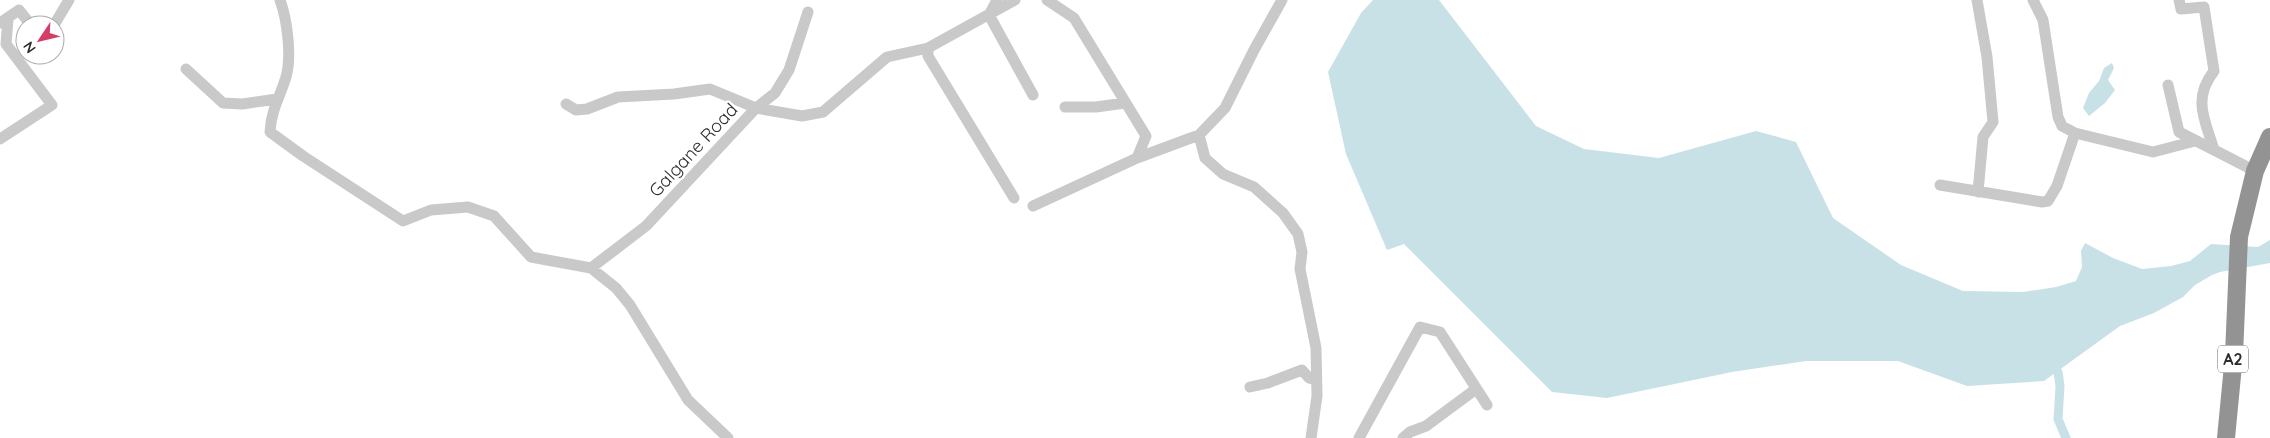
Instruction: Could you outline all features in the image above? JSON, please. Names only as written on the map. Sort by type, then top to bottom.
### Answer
[{"type":"highway","name":"A2","points":[[2226,438],[2234,355],[2238,237],[2255,171],[2270,137]]},
{"type":"street","points":[[60,15],[69,0]]},
{"type":"street","points":[[280,0],[286,15],[287,76],[271,117],[270,132],[303,156],[404,222],[431,210],[468,207],[494,216],[531,256],[591,268],[616,288],[630,305],[688,400],[728,438]]},
{"type":"street","points":[[997,0],[989,15],[1034,94]]},
{"type":"street","name":"Galgane Road","points":[[591,268],[646,226],[756,108],[802,116],[823,112],[888,57],[928,48],[1015,0]]},
{"type":"street","points":[[1047,0],[1074,18],[1146,136],[1137,158]]},
{"type":"street","points":[[1033,206],[1137,158],[1199,135],[1225,108],[1282,0]]},
{"type":"street","points":[[1977,0],[1987,57],[1992,122],[1983,137],[1978,192]]},
{"type":"street","points":[[2033,0],[2043,20],[2058,117],[2062,126],[2075,133],[2153,152],[2195,141]]},
{"type":"street","points":[[2179,0],[2181,9],[2204,7],[2214,71],[2207,80],[2200,105],[2214,150]]},
{"type":"street","points":[[0,139],[52,105],[6,44],[4,21],[20,10],[24,15]]},
{"type":"street","points":[[566,104],[576,110],[587,109],[618,97],[674,94],[710,89],[756,108],[775,92],[788,70],[808,12]]},
{"type":"street","points":[[928,48],[928,56],[1014,198]]},
{"type":"street","points":[[186,69],[223,103],[242,104],[277,99]]},
{"type":"street","points":[[2168,86],[2179,132],[2255,171]]},
{"type":"street","points":[[1065,107],[1096,107],[1125,103]]},
{"type":"street","points":[[1940,185],[2042,202],[2048,201],[2058,186],[2075,133]]},
{"type":"street","points":[[1199,135],[1205,158],[1223,174],[1254,187],[1283,213],[1298,234],[1302,252],[1300,269],[1316,348],[1316,396],[1311,438]]},
{"type":"street","points":[[1359,438],[1420,327],[1440,332],[1487,405]]},
{"type":"street","points":[[1250,387],[1268,383],[1302,370],[1309,378],[1316,380]]},
{"type":"street","points":[[1403,438],[1410,432],[1426,426],[1476,389]]},
{"type":"water","points":[[1373,0],[1439,0],[1536,126],[1584,149],[1659,158],[1756,131],[1796,142],[1833,218],[1901,265],[1963,291],[2023,292],[2056,287],[2076,281],[2082,267],[2081,251],[2085,243],[2113,258],[2142,269],[2171,266],[2190,261],[2211,244],[2258,247],[2270,240],[2270,263],[2212,275],[2195,285],[2183,297],[2154,313],[2120,326],[2044,381],[1967,386],[1898,361],[1806,361],[1732,372],[1607,398],[1552,392],[1404,244],[1387,250],[1346,154],[1328,72],[1361,13]]},
{"type":"water","points":[[2112,63],[2114,68],[2108,80],[2115,90],[2105,103],[2089,116],[2083,108],[2089,93],[2099,81],[2104,68]]},
{"type":"waterway","points":[[2058,372],[2060,386],[2058,419],[2066,438]]}]
